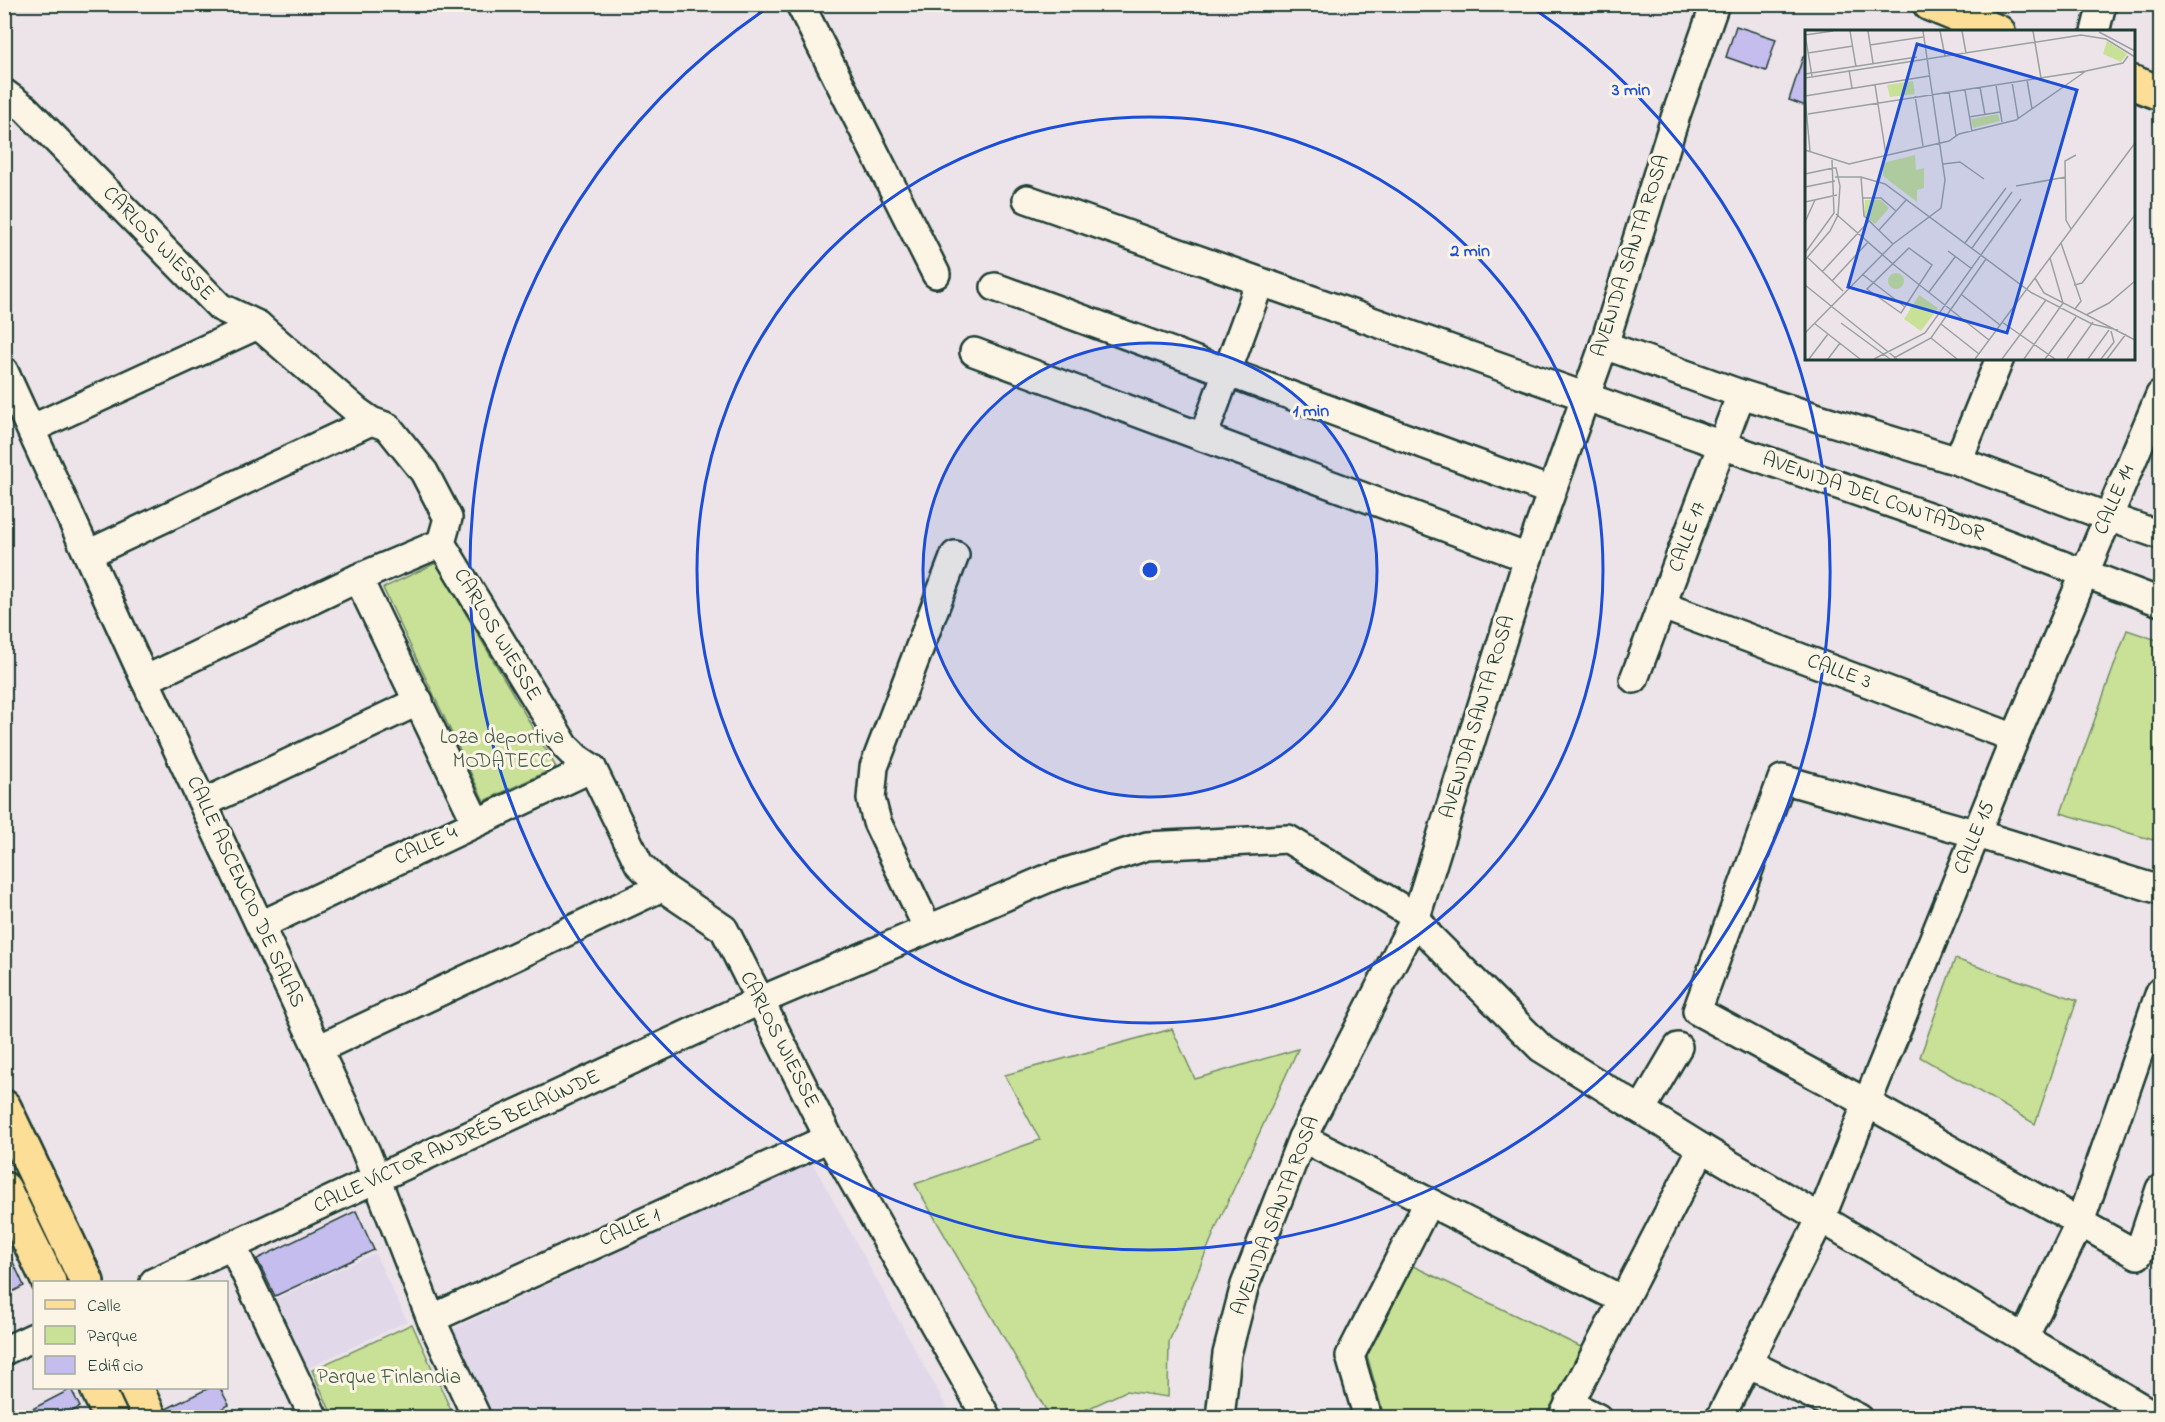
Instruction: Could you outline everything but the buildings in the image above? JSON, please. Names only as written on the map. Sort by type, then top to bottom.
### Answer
[{"type":"main road","points":[[1930,4],[1993,30]]},
{"type":"main road","points":[[2135,84],[2160,93]]},
{"type":"main road","points":[[4,1107],[87,1281]]},
{"type":"main road","points":[[4,1189],[49,1281]]},
{"type":"main road","points":[[97,1389],[111,1418]]},
{"type":"main road","points":[[136,1389],[150,1418]]},
{"type":"street","points":[[800,4],[936,274]]},
{"type":"street","name":"AVENIDA SANTA ROSA","points":[[1220,1418],[1227,1354],[1245,1285],[1302,1138],[1416,916],[1528,558],[1604,345],[1676,116],[1715,4]]},
{"type":"street","points":[[2096,30],[2102,4]]},
{"type":"street","name":"CARLOS WIESSE","points":[[4,93],[26,109],[220,307],[258,325],[371,421],[388,427],[424,472],[448,518],[441,543],[565,746],[592,768],[639,864],[662,887],[724,929],[829,1138],[987,1418]]},
{"type":"street","name":"AVENIDA DEL CONTADOR","points":[[1027,199],[1584,397],[1986,536],[2160,602]]},
{"type":"street","points":[[1203,437],[1260,282]]},
{"type":"street","points":[[995,287],[1551,491]]},
{"type":"street","points":[[31,429],[258,325]]},
{"type":"street","points":[[1604,345],[1741,394],[1958,461],[2108,518],[2160,535]]},
{"type":"street","points":[[974,352],[1528,558]]},
{"type":"street","points":[[1958,461],[1999,360]]},
{"type":"street","name":"CALLE ASCENCIO DE SALAS","points":[[4,371],[377,1179],[430,1319],[477,1418]]},
{"type":"street","name":"CALLE 17","points":[[1634,679],[1741,394]]},
{"type":"street","name":"CALLE 14","points":[[2084,573],[2160,395]]},
{"type":"street","points":[[88,554],[371,421]]},
{"type":"street","points":[[145,680],[358,578],[441,543]]},
{"type":"street","points":[[928,929],[877,822],[873,810],[871,788],[874,766],[955,555]]},
{"type":"street","name":"CALLE 15","points":[[1720,1418],[1821,1218],[2084,573]]},
{"type":"street","points":[[358,578],[476,822]]},
{"type":"street","name":"CALLE 3","points":[[1663,606],[2015,738]]},
{"type":"street","points":[[204,802],[419,701]]},
{"type":"street","name":"CALLE 4","points":[[261,925],[592,768]]},
{"type":"street","points":[[2160,890],[1977,834],[1782,779],[1697,1011],[1867,1103],[2138,1255],[2160,1189]]},
{"type":"street","name":"CALLE VÍCTOR ANDRÉS BELAÚNDE","points":[[156,1281],[759,1001],[1051,877],[1147,846],[1288,838],[1416,916]]},
{"type":"street","points":[[318,1049],[662,887]]},
{"type":"street","points":[[1416,916],[1429,936],[1541,1048],[1702,1148],[2159,1418]]},
{"type":"street","points":[[2024,1338],[2080,1222],[2160,992]]},
{"type":"street","points":[[1641,1110],[1678,1047]]},
{"type":"street","name":"CALLE 1","points":[[430,1319],[829,1138]]},
{"type":"street","points":[[1302,1138],[1623,1300]]},
{"type":"street","points":[[1598,1418],[1566,1410],[1702,1148]]},
{"type":"street","points":[[4,1183],[34,1169]]},
{"type":"street","points":[[1368,1418],[1350,1356],[1428,1203]]},
{"type":"street","points":[[233,1247],[314,1418]]},
{"type":"street","points":[[4,1351],[33,1337]]},
{"type":"street","points":[[1748,1363],[1859,1418]]},
{"type":"shaded area","points":[[812,1162],[952,1417],[494,1417],[453,1329]]},
{"type":"shaded area","points":[[375,1253],[407,1321],[308,1368],[276,1299]]},
{"type":"green space","name":"Loza deportiva MODATECC","points":[[436,563],[556,767],[484,801],[383,588]]},
{"type":"green space","points":[[2127,630],[2160,641],[2160,842],[2061,813]]},
{"type":"green space","points":[[1955,959],[2077,1000],[2035,1124],[1920,1057]]},
{"type":"green space","points":[[1172,1029],[1195,1079],[1298,1049],[1218,1223],[1169,1342],[1168,1397],[1126,1391],[1070,1417],[1050,1417],[915,1184],[1040,1140],[1005,1075]]},
{"type":"green space","points":[[1413,1266],[1583,1348],[1557,1418],[1384,1417],[1367,1355]]},
{"type":"green space","name":"Parque Finlandia","points":[[412,1324],[454,1417],[333,1417],[312,1370]]}]
